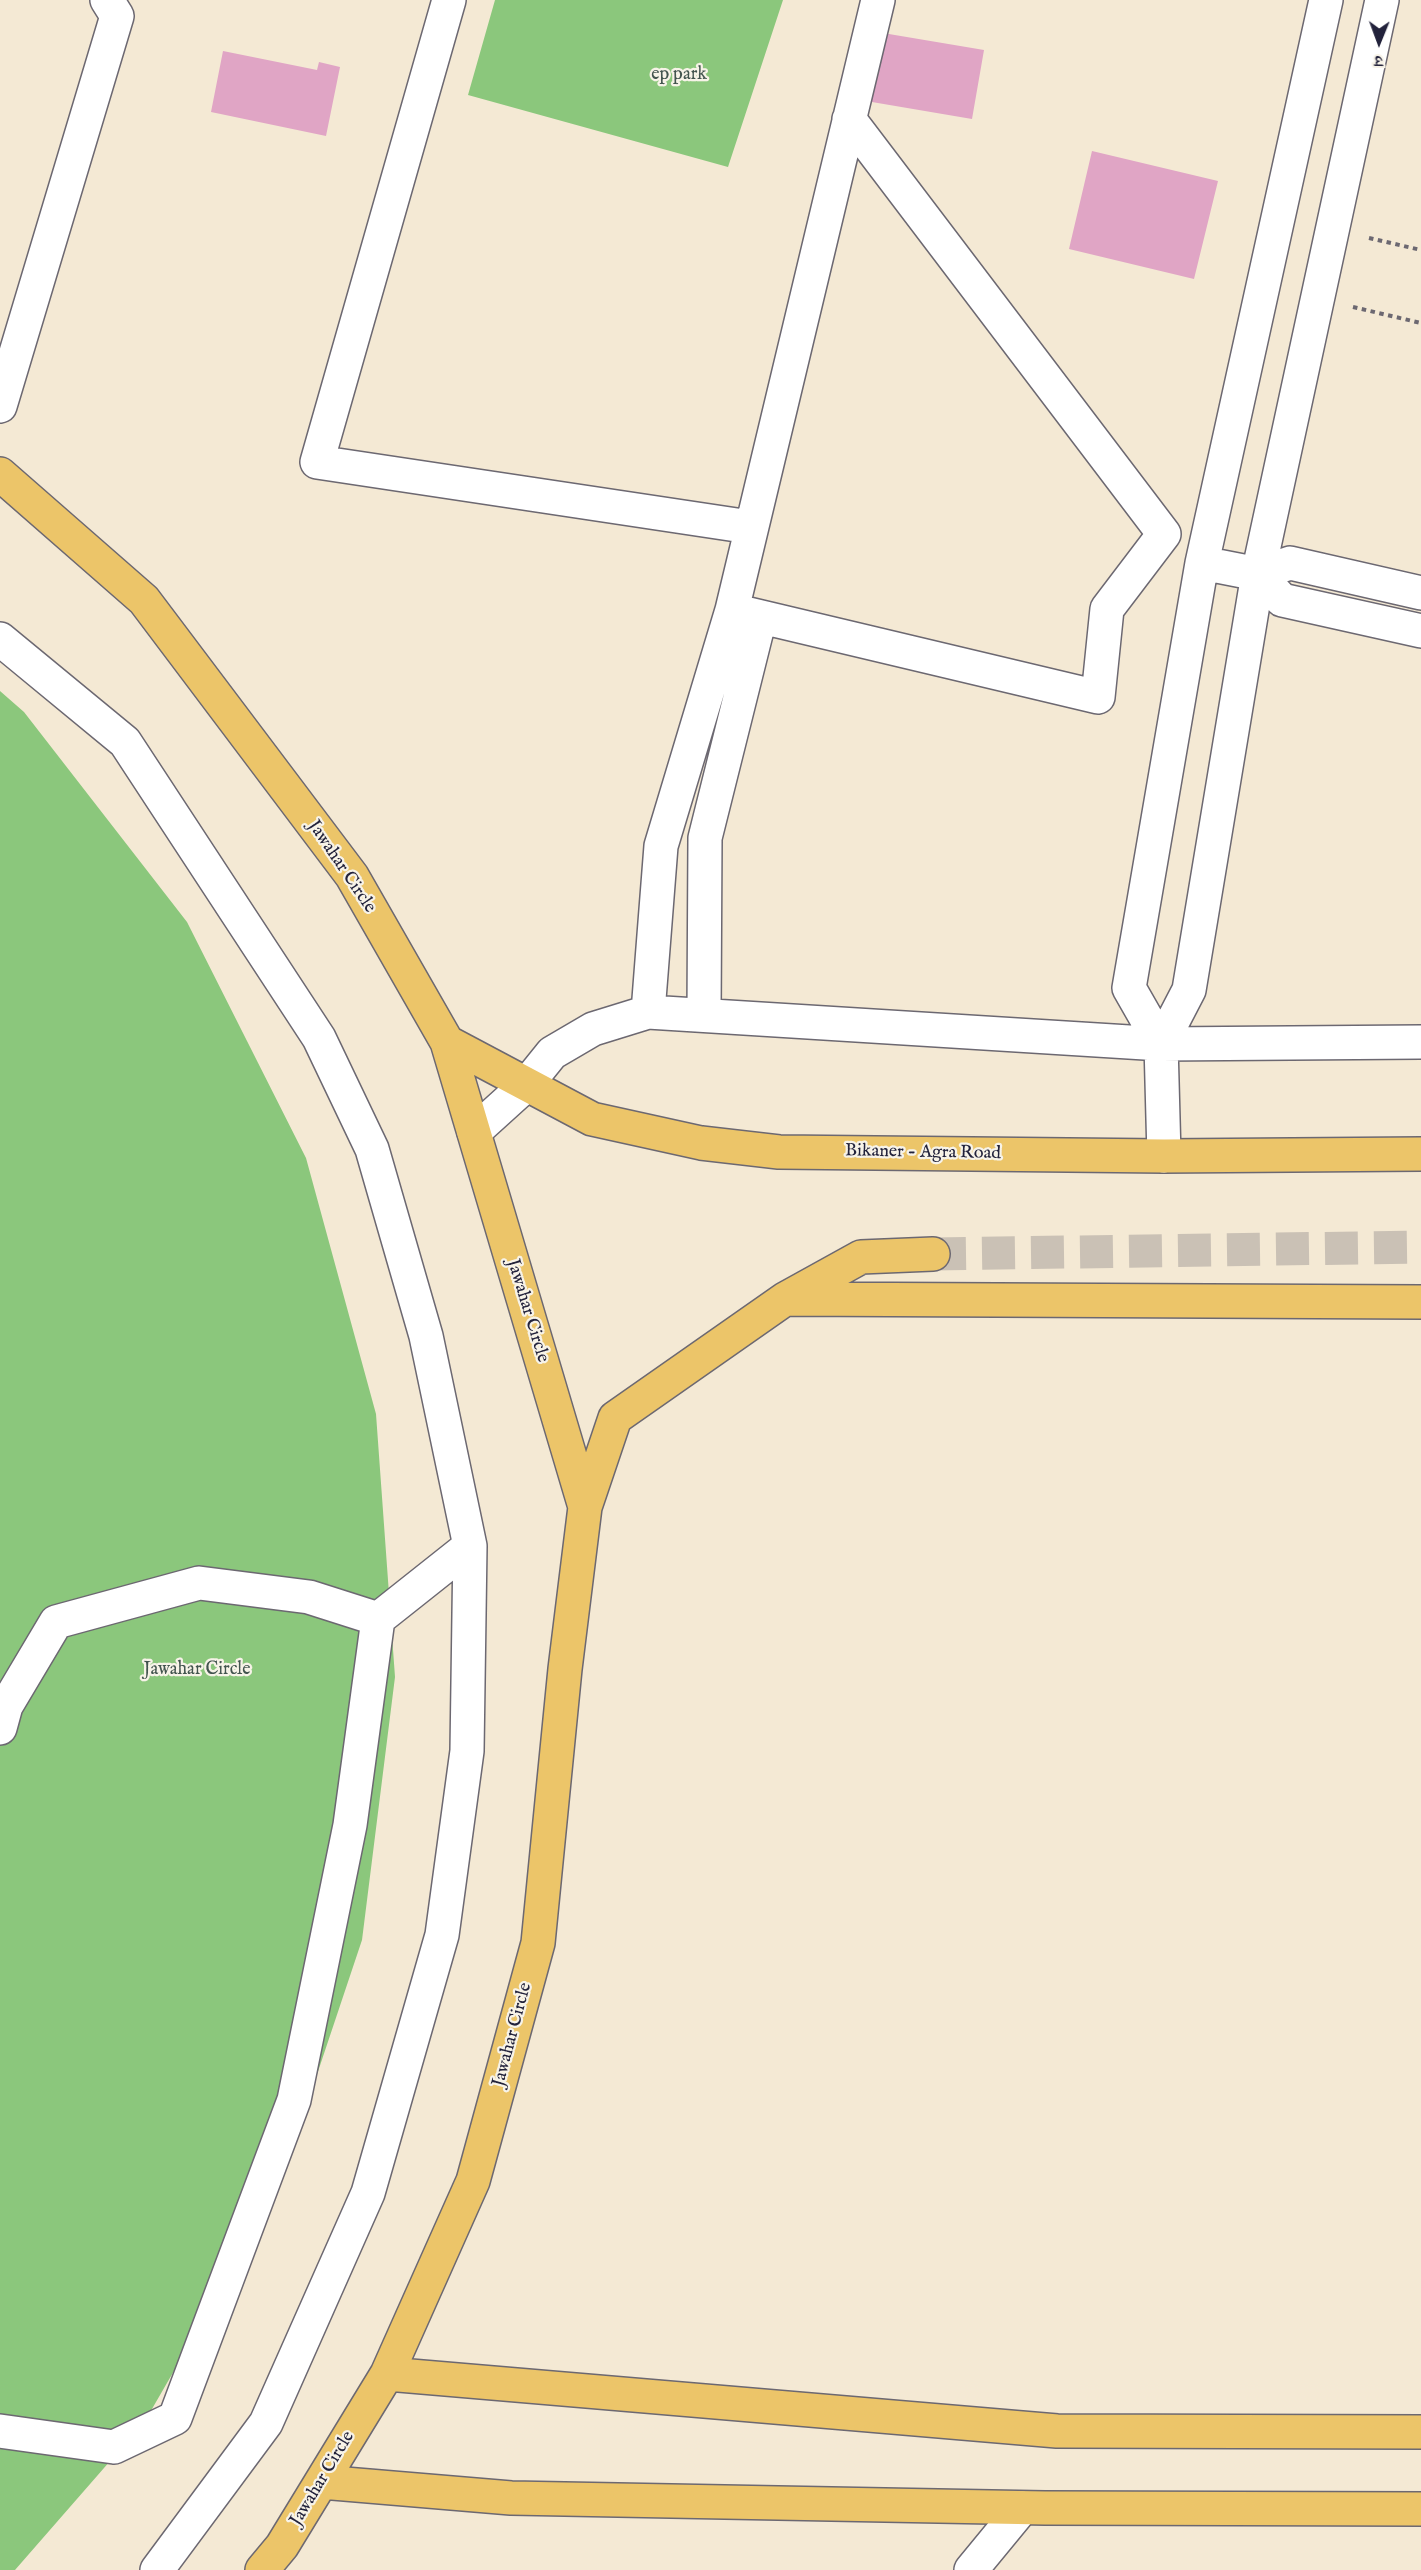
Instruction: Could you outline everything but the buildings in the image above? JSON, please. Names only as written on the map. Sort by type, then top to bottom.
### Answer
[{"type":"main road","name":"Jawahar Circle","points":[[0,474],[144,600],[352,876],[447,1042],[585,1507],[565,1669],[538,1943],[473,2181],[387,2374],[282,2546],[262,2570]]},
{"type":"main road","name":"Bikaner - Agra Road","points":[[447,1042],[592,1119],[701,1143],[778,1152],[1164,1156],[1421,1154]]},
{"type":"main road","points":[[585,1507],[615,1418],[785,1299],[861,1257],[933,1254]]},
{"type":"main road","points":[[785,1299],[1421,1302]]},
{"type":"main road","points":[[387,2374],[1057,2431],[1421,2432]]},
{"type":"main road","points":[[321,2482],[511,2498],[1022,2508],[1421,2509]]},
{"type":"street","points":[[0,406],[117,15],[107,0]]},
{"type":"street","points":[[449,0],[317,462],[750,527]]},
{"type":"street","points":[[704,1016],[705,838],[746,614],[750,527],[878,0]]},
{"type":"street","points":[[1164,1156],[1161,1044],[1129,988],[1202,563],[1326,0]]},
{"type":"street","points":[[1161,1044],[1189,990],[1258,574],[1382,0]]},
{"type":"street","points":[[746,614],[1098,697],[1107,609],[1164,534],[849,119]]},
{"type":"street","points":[[1202,563],[1258,574],[1290,563],[1421,593]]},
{"type":"street","points":[[1258,574],[1282,600],[1421,631]]},
{"type":"street","points":[[648,1012],[661,846],[746,614]]},
{"type":"street","points":[[0,639],[125,742],[319,1038],[372,1149],[426,1336],[470,1546],[467,1751],[442,1935],[368,2193],[266,2423],[157,2570]]},
{"type":"street","points":[[474,1132],[526,1084],[552,1053],[593,1029],[648,1012],[1161,1044],[1421,1042]]},
{"type":"street","points":[[0,2431],[114,2447],[175,2418],[294,2100],[350,1825],[378,1619],[470,1546]]},
{"type":"street","points":[[0,1728],[6,1706],[56,1622],[199,1583],[309,1597],[378,1619]]},
{"type":"street","points":[[971,2570],[1022,2508]]},
{"type":"path","points":[[1333,229],[1421,250]]},
{"type":"path","points":[[1318,298],[1421,323]]},
{"type":"green space","name":"ep park","points":[[495,0],[783,0],[728,167],[468,95]]},
{"type":"green space","name":"Jawahar Circle","points":[[0,691],[24,712],[187,922],[306,1158],[376,1414],[395,1677],[362,1940],[278,2191],[145,2421],[15,2570],[0,2570]]},
{"type":"tunnel","points":[[933,1254],[1421,1247]]}]
